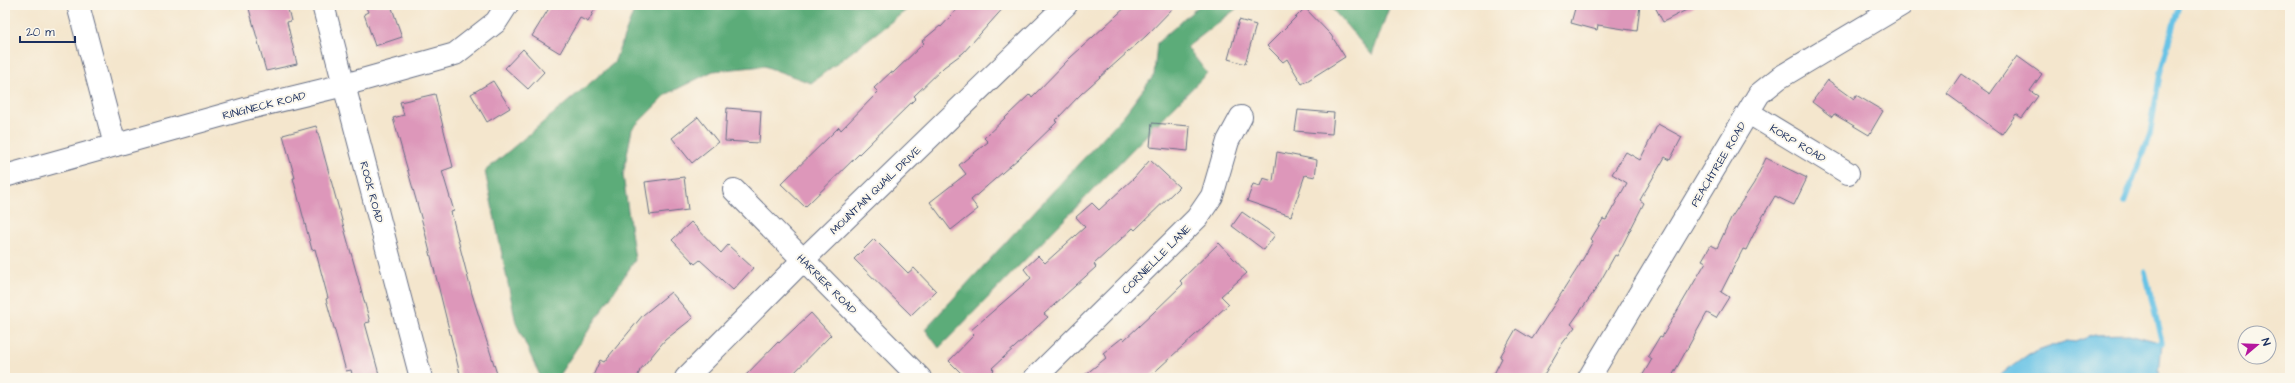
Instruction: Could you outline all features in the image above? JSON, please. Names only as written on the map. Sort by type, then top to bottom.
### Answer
[{"type":"street","points":[[78,5],[115,145]]},
{"type":"street","name":"ROOK ROAD","points":[[323,5],[421,378]]},
{"type":"street","name":"RINGNECK ROAD","points":[[5,176],[245,109],[344,85],[455,54],[496,22],[507,5]]},
{"type":"street","name":"MOUNTAIN QUAIL DRIVE","points":[[686,378],[803,260],[1066,5]]},
{"type":"street","name":"PEACHTREE ROAD","points":[[1589,378],[1759,94],[1779,78],[1900,5]]},
{"type":"street","name":"KORP ROAD","points":[[1749,113],[1848,173]]},
{"type":"street","name":"CORNIELLE LANE","points":[[1035,378],[1197,218],[1212,196],[1228,141],[1241,117]]},
{"type":"street","name":"HARRIER ROAD","points":[[734,190],[920,378]]},
{"type":"green space","points":[[636,5],[913,5],[811,83],[764,66],[713,71],[667,94],[632,129],[623,175],[635,260],[557,378],[541,378],[516,323],[485,171],[614,63]]},
{"type":"green space","points":[[1200,5],[1241,5],[1187,47],[1207,73],[939,348],[925,329],[1124,115],[1154,75],[1157,43]]},
{"type":"green space","points":[[1329,5],[1390,5],[1372,55]]},
{"type":"water","points":[[2129,334],[2162,343],[2159,373],[2161,378],[1996,378],[2029,354],[2067,341],[2075,342],[2094,335]]},
{"type":"building","points":[[248,5],[287,5],[291,21],[287,22],[297,64],[266,71]]},
{"type":"building","points":[[365,5],[391,5],[402,37],[375,46],[364,14],[368,12]]},
{"type":"building","points":[[551,5],[597,5],[588,22],[580,18],[560,53],[532,36]]},
{"type":"building","points":[[961,5],[1006,5],[963,53],[944,67],[914,96],[916,98],[805,207],[781,184],[839,127],[841,130],[878,92],[874,88],[891,72],[893,73],[924,43],[922,41],[940,26],[941,27]]},
{"type":"building","points":[[1128,5],[1176,5],[1146,36],[1081,94],[1055,121],[1057,122],[1026,152],[971,200],[978,209],[951,230],[930,202],[966,174],[959,165],[988,142],[984,138],[1030,94],[1032,97],[1070,58]]},
{"type":"building","points":[[1576,5],[1640,5],[1637,31],[1598,25],[1597,30],[1571,23]]},
{"type":"building","points":[[1654,5],[1696,5],[1663,22]]},
{"type":"building","points":[[1305,8],[1331,35],[1345,57],[1302,84],[1287,59],[1283,62],[1267,46]]},
{"type":"building","points":[[1239,20],[1256,25],[1245,64],[1228,59]]},
{"type":"building","points":[[523,49],[544,72],[528,89],[505,68]]},
{"type":"building","points":[[2017,56],[2042,74],[2030,91],[2038,96],[2022,118],[2016,114],[2002,134],[1947,94],[1961,74],[1990,94]]},
{"type":"building","points":[[1828,80],[1854,99],[1856,95],[1883,111],[1869,135],[1834,114],[1832,117],[1812,102]]},
{"type":"building","points":[[493,81],[510,108],[487,122],[471,94]]},
{"type":"building","points":[[435,94],[453,167],[442,171],[454,211],[451,212],[472,294],[497,374],[485,378],[461,378],[424,228],[393,118],[404,115],[400,102]]},
{"type":"building","points":[[727,108],[761,111],[759,143],[725,141]]},
{"type":"building","points":[[1298,110],[1334,113],[1332,134],[1295,131]]},
{"type":"building","points":[[698,117],[718,142],[692,163],[672,138]]},
{"type":"building","points":[[1152,123],[1190,126],[1188,151],[1150,147]]},
{"type":"building","points":[[1658,124],[1682,137],[1670,160],[1665,157],[1640,200],[1644,203],[1617,256],[1615,255],[1596,289],[1571,324],[1575,327],[1562,344],[1542,378],[1492,378],[1502,358],[1500,357],[1516,329],[1532,339],[1579,266],[1593,241],[1591,239],[1603,219],[1606,220],[1627,183],[1612,174],[1626,152],[1640,160]]},
{"type":"building","points":[[316,126],[370,322],[365,323],[380,378],[353,378],[351,370],[346,371],[326,299],[328,298],[315,249],[312,250],[293,178],[295,178],[283,135]]},
{"type":"building","points":[[1277,152],[1317,160],[1315,177],[1305,175],[1291,216],[1247,201],[1253,184],[1260,186],[1263,178],[1273,181]]},
{"type":"building","points":[[1766,158],[1807,178],[1794,205],[1775,196],[1760,221],[1746,250],[1743,249],[1721,292],[1729,297],[1716,318],[1707,313],[1671,378],[1641,378],[1652,359],[1648,356],[1660,336],[1662,337],[1706,262],[1702,260],[1711,245],[1717,248],[1731,218],[1754,183]]},
{"type":"building","points":[[1150,160],[1179,187],[1135,230],[1133,228],[1094,264],[1096,267],[1044,314],[1048,317],[992,368],[994,370],[986,378],[966,378],[949,361],[974,335],[970,331],[1031,278],[1024,269],[1038,256],[1045,263],[1085,227],[1076,217],[1092,203],[1099,210],[1134,178]]},
{"type":"building","points":[[684,177],[688,210],[650,215],[645,182]]},
{"type":"building","points":[[1242,212],[1275,235],[1264,250],[1232,226]]},
{"type":"building","points":[[691,222],[721,253],[728,245],[753,268],[733,290],[700,260],[695,264],[672,240]]},
{"type":"building","points":[[874,239],[908,273],[914,268],[936,291],[911,315],[854,259]]},
{"type":"building","points":[[1219,243],[1247,273],[1221,296],[1229,304],[1148,378],[1081,378],[1106,358],[1103,353],[1122,338],[1124,340],[1183,284],[1180,281]]},
{"type":"building","points":[[671,292],[693,318],[665,340],[640,370],[637,378],[592,378],[600,360],[604,362],[643,315]]},
{"type":"building","points":[[811,313],[831,335],[789,378],[743,378],[778,342],[779,343]]},
{"type":"waterway","points":[[2124,203],[2150,134],[2160,73],[2179,5]]},
{"type":"waterway","points":[[2145,272],[2162,343],[2155,344]]}]
